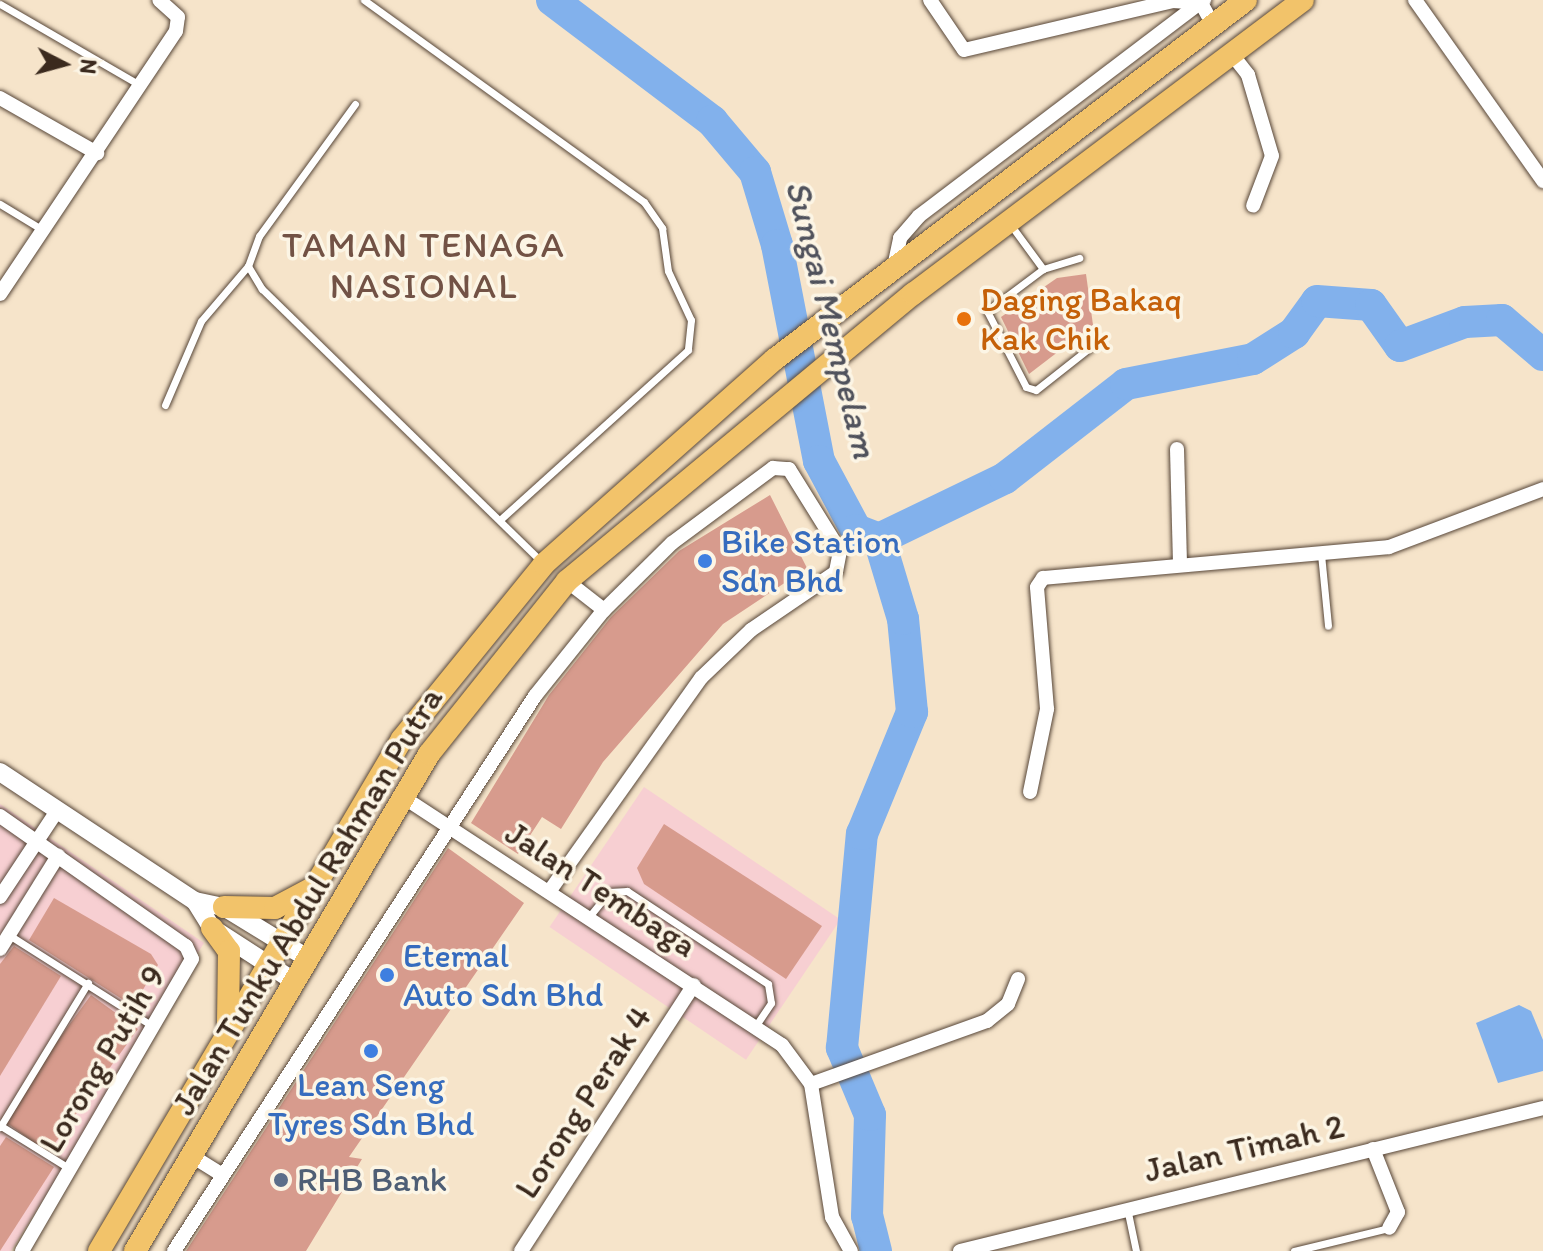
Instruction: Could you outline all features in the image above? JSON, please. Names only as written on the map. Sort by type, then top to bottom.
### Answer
[{"type":"main road","name":"Jalan Tunku Abdul Rahman Putra","points":[[99,1251],[402,739],[544,564],[775,359],[1246,0]]},
{"type":"main road","name":"Jalan Tunku Abdul Rahman Putra","points":[[135,1251],[403,797],[513,642],[567,581],[789,395],[1008,221],[1303,0]]},
{"type":"main road","points":[[224,907],[275,908],[311,889]]},
{"type":"main road","points":[[212,928],[229,951],[234,986],[226,1037]]},
{"type":"main road","points":[[281,943],[295,982]]},
{"type":"street","points":[[1,289],[143,86],[178,17],[159,0]]},
{"type":"street","points":[[930,0],[964,50],[1173,1],[1202,1]]},
{"type":"street","points":[[1415,0],[1543,181]]},
{"type":"street","points":[[1202,1],[1213,25]]},
{"type":"street","points":[[894,267],[900,238],[919,216],[1202,1]]},
{"type":"street","points":[[1231,53],[1248,75],[1272,156],[1253,206]]},
{"type":"street","points":[[0,98],[97,153]]},
{"type":"street","points":[[1177,449],[1180,564]]},
{"type":"street","points":[[174,1251],[221,1174],[535,696],[604,610],[672,543],[773,468],[789,469],[840,551],[836,572],[751,630],[701,678],[549,892]]},
{"type":"street","points":[[1030,792],[1047,709],[1037,587],[1054,573],[1389,547],[1543,489]]},
{"type":"street","points":[[567,581],[604,610]]},
{"type":"street","points":[[0,772],[195,901],[224,907],[309,959]]},
{"type":"street","name":"Jalan Tembaga","points":[[403,797],[762,1027],[811,1084]]},
{"type":"street","points":[[0,897],[34,840],[57,811]]},
{"type":"street","name":"Lorong Putih 9","points":[[1,818],[186,946],[191,969],[22,1251]]},
{"type":"street","points":[[0,949],[58,856]]},
{"type":"street","points":[[195,901],[212,928],[295,982]]},
{"type":"street","points":[[851,1251],[832,1217],[811,1084],[987,1021],[1008,1004],[1018,979]]},
{"type":"street","name":"Lorong Perak 4","points":[[521,1251],[694,985]]},
{"type":"street","name":"Jalan Timah 2","points":[[960,1251],[1126,1206],[1543,1108]]},
{"type":"street","points":[[1373,1149],[1398,1212],[1389,1228]]},
{"type":"street","points":[[192,1156],[221,1174]]},
{"type":"lane","points":[[364,0],[644,202],[662,228],[668,271],[691,320],[688,350],[500,520]]},
{"type":"lane","points":[[0,4],[143,86]]},
{"type":"lane","points":[[165,405],[201,321],[248,266],[259,236],[355,104]]},
{"type":"lane","points":[[0,204],[44,230]]},
{"type":"lane","points":[[1008,221],[1043,269]]},
{"type":"lane","points":[[1079,258],[1043,269],[987,311],[1026,387],[1036,390],[1092,346]]},
{"type":"lane","points":[[248,266],[262,289],[544,564]]},
{"type":"lane","points":[[1321,554],[1328,626]]},
{"type":"lane","points":[[588,918],[609,892],[627,891],[768,984],[771,1003],[762,1027]]},
{"type":"lane","points":[[9,934],[156,1028]]},
{"type":"lane","points":[[72,1169],[0,1126],[88,983]]},
{"type":"lane","points":[[1126,1206],[1136,1251]]},
{"type":"lane","points":[[1294,1251],[1389,1228]]},
{"type":"shaded area","points":[[644,787],[840,920],[746,1060],[549,927]]},
{"type":"shaded area","points":[[0,804],[204,943],[11,1251],[0,1251]]},
{"type":"water","points":[[1519,1005],[1531,1011],[1543,1040],[1543,1071],[1498,1083],[1476,1023]]},
{"type":"building","points":[[1086,274],[1093,325],[1029,374],[1001,317],[1057,278]]},
{"type":"building","points":[[770,495],[807,568],[723,624],[603,762],[561,829],[542,817],[518,854],[471,823],[549,695],[611,617],[679,551]]},
{"type":"building","points":[[664,824],[822,926],[786,979],[644,884],[637,868]]},
{"type":"building","points":[[448,848],[524,903],[349,1157],[362,1159],[306,1251],[186,1251]]},
{"type":"building","points":[[54,898],[151,954],[158,965],[133,1006],[29,940]]},
{"type":"building","points":[[14,946],[61,976],[0,1076],[0,964]]},
{"type":"building","points":[[91,995],[138,1029],[48,1153],[1,1119]]},
{"type":"building","points":[[6,1137],[54,1167],[0,1251],[0,1146]]},
{"type":"waterway","name":"Sungai Mempelam","points":[[552,0],[712,121],[755,172],[777,245],[819,461],[856,530],[879,539]]},
{"type":"waterway","points":[[879,539],[1005,478],[1126,384],[1253,359],[1294,333],[1317,301],[1371,305],[1400,346],[1465,322],[1502,320],[1543,355]]},
{"type":"waterway","points":[[876,1251],[867,1216],[870,1115],[842,1048],[862,834],[912,712],[903,619],[879,539]]},
{"type":"place","name":"Daging Bakaq Kak Chik","points":[[964,319]]},
{"type":"place","name":"Bike Station Sdn Bhd","points":[[705,561]]},
{"type":"place","name":"Eternal Auto Sdn Bhd","points":[[387,975]]},
{"type":"place","name":"Lean Seng Tyres Sdn Bhd","points":[[371,1051]]},
{"type":"place","name":"RHB Bank","points":[[281,1180]]},
{"type":"district","name":"TAMAN TENAGA NASIONAL","points":[[424,264]]}]
